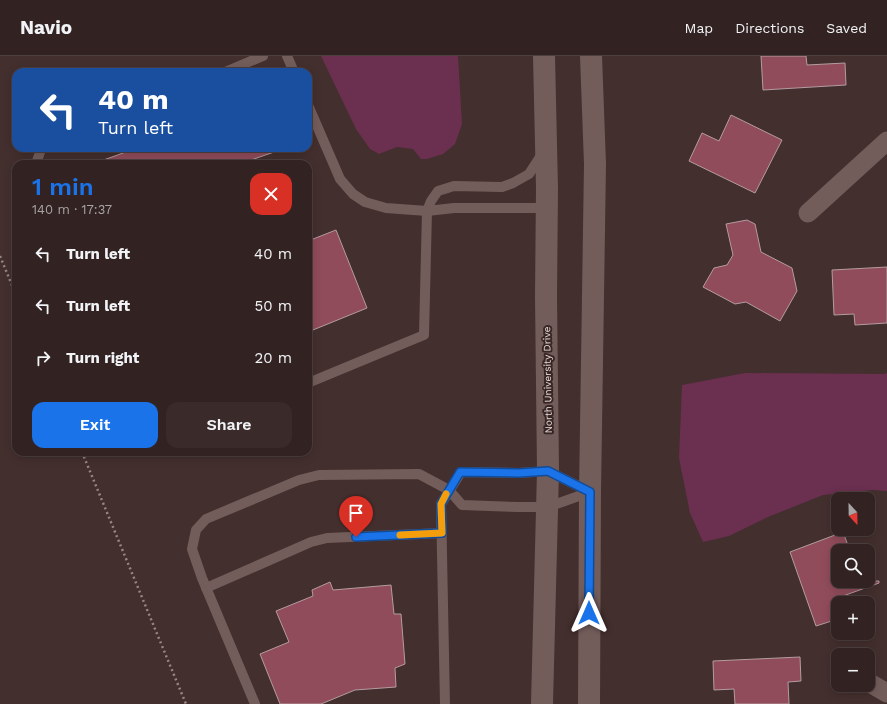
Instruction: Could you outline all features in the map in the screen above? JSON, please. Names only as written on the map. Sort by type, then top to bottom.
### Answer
[{"type":"main road","name":"North University Drive","points":[[542,704],[548,507],[546,297],[547,208],[544,56]]},
{"type":"main road","points":[[588,704],[595,164],[592,56]]},
{"type":"street","points":[[808,213],[887,141]]},
{"type":"street","points":[[875,686],[887,693]]},
{"type":"lane","points":[[235,68],[264,56]]},
{"type":"lane","points":[[287,56],[292,68]]},
{"type":"lane","points":[[312,114],[340,179],[353,194],[365,202],[386,208],[427,212],[454,208],[547,208]]},
{"type":"lane","points":[[312,381],[424,335],[427,212],[431,201],[438,191],[454,186],[502,187],[513,183],[529,174],[546,149]]},
{"type":"lane","points":[[445,704],[441,504],[460,472],[519,473],[548,471],[590,492]]},
{"type":"lane","points":[[255,704],[206,588],[192,549],[196,530],[206,518],[299,480],[319,475],[419,474],[449,490],[462,505],[548,507],[590,492]]},
{"type":"lane","points":[[206,588],[311,542],[327,538],[442,533]]},
{"type":"path","points":[[0,256],[12,285]]},
{"type":"path","points":[[84,456],[186,704]]},
{"type":"shaded area","points":[[321,56],[458,56],[462,124],[455,144],[443,154],[427,159],[421,159],[413,149],[397,147],[379,154],[370,149],[356,129]]},
{"type":"shaded area","points":[[745,373],[887,373],[887,491],[873,490],[831,492],[831,494],[823,495],[768,517],[729,536],[703,542],[690,513],[679,458],[682,385]]},
{"type":"building","points":[[761,56],[806,56],[807,65],[845,63],[846,85],[763,90]]},
{"type":"building","points":[[731,115],[782,140],[755,193],[689,161],[702,133],[719,141]]},
{"type":"building","points":[[126,152],[274,152],[251,160],[104,160]]},
{"type":"building","points":[[747,220],[755,224],[761,252],[792,268],[797,291],[780,321],[746,302],[735,304],[703,287],[714,268],[727,265],[733,255],[726,224]]},
{"type":"building","points":[[336,230],[367,308],[312,330],[312,239]]},
{"type":"building","points":[[887,267],[887,323],[855,325],[854,314],[834,315],[832,270]]},
{"type":"building","points":[[832,536],[844,536],[847,544],[831,544],[831,588],[865,588],[843,596],[831,596],[831,621],[816,626],[790,552]]},
{"type":"building","points":[[875,581],[879,581],[879,583],[875,584]]},
{"type":"building","points":[[330,582],[333,590],[391,585],[394,614],[401,614],[405,664],[395,668],[396,687],[355,690],[321,704],[280,704],[260,654],[289,642],[276,611],[313,596],[312,590]]},
{"type":"building","points":[[800,657],[801,681],[788,682],[789,704],[735,704],[734,689],[714,690],[713,661]]},
{"type":"slow traffic","points":[[400,535],[442,533],[441,504],[446,494]]},
{"type":"route","points":[[356,537],[442,533],[441,504],[460,472],[519,473],[548,471],[590,492],[589,613]]}]
